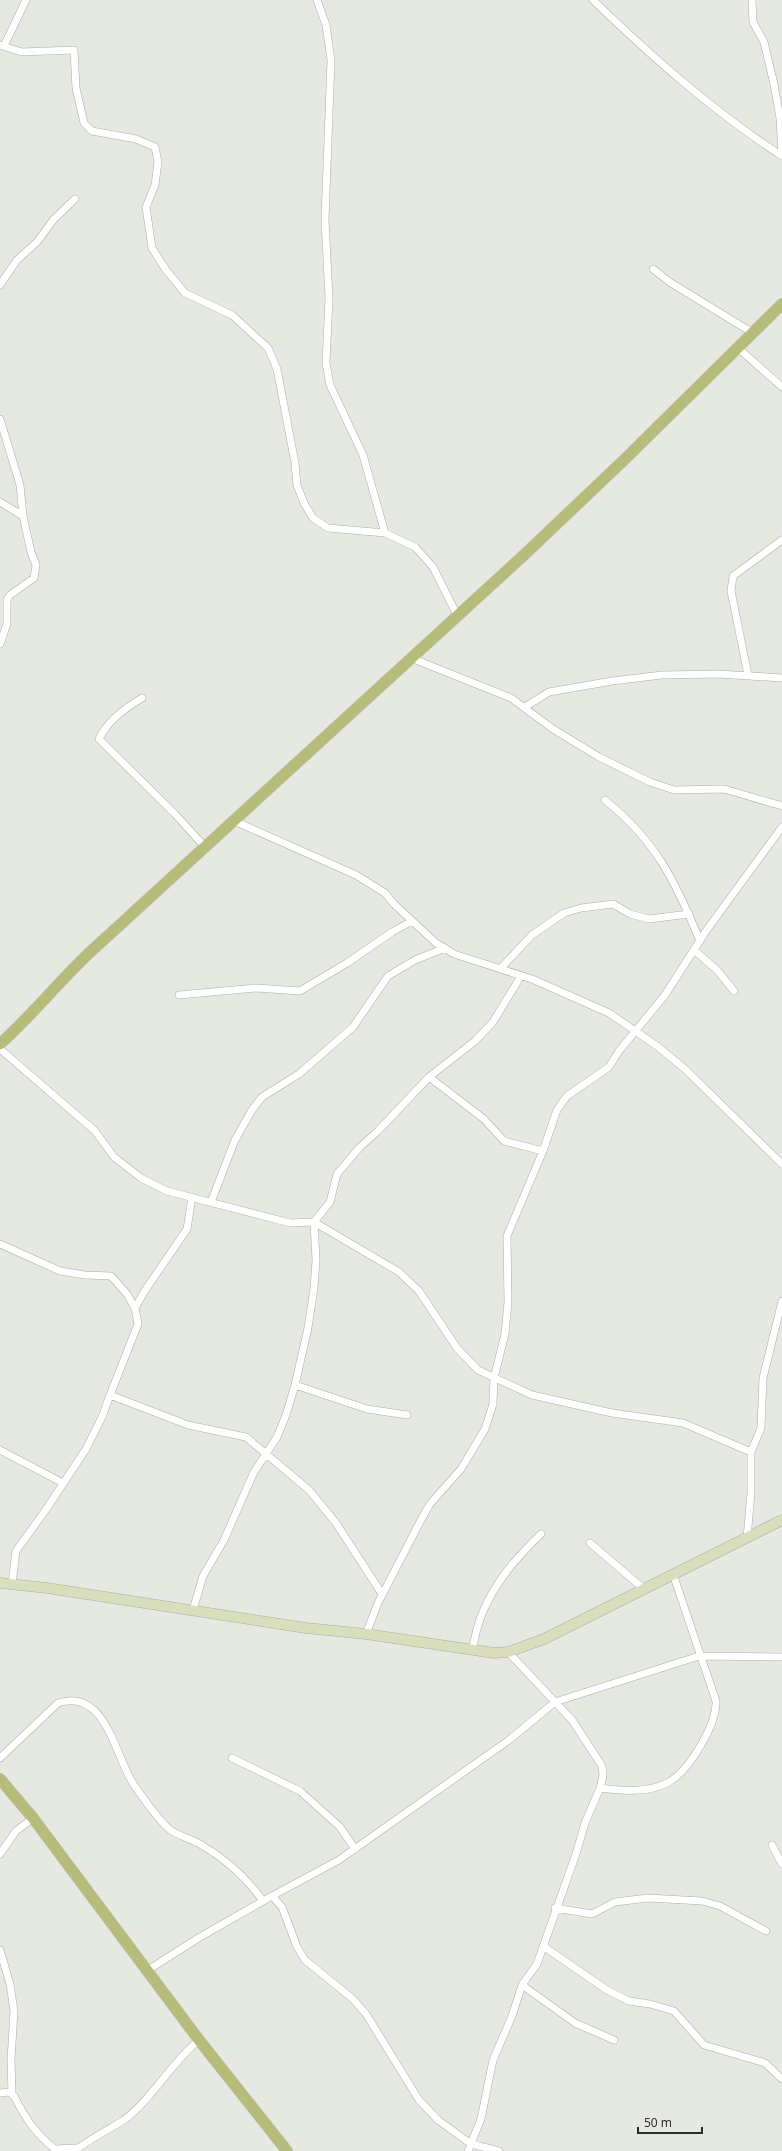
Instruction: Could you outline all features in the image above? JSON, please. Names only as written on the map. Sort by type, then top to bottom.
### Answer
[{"type":"main road","points":[[0,1044],[19,1027],[55,986],[87,954],[411,658],[624,460],[782,304]]},
{"type":"main road","points":[[0,1779],[32,1818],[148,1970],[199,2040],[287,2151]]},
{"type":"street","points":[[26,0],[2,45],[21,52],[35,53],[74,50],[76,88],[84,123],[92,131],[136,139],[155,147],[158,162],[155,185],[146,207],[152,248],[166,270],[186,293],[232,315],[268,348],[277,369],[295,463],[297,485],[304,503],[313,518],[328,528],[385,533],[408,543],[423,554],[433,567],[457,615]]},
{"type":"street","points":[[317,0],[326,25],[331,60],[325,218],[329,298],[326,363],[330,384],[363,455],[385,533]]},
{"type":"street","points":[[593,0],[661,64],[750,135],[782,156]]},
{"type":"street","points":[[752,0],[753,22],[764,42],[774,84],[780,118],[782,156]]},
{"type":"street","points":[[0,285],[17,260],[37,242],[54,219],[75,200]]},
{"type":"street","points":[[653,269],[670,283],[753,333]]},
{"type":"street","points":[[738,348],[782,387]]},
{"type":"street","points":[[0,419],[20,485],[23,516],[31,552],[36,565],[34,578],[10,595],[7,600],[7,624],[0,644]]},
{"type":"street","points":[[0,502],[23,516]]},
{"type":"street","points":[[748,675],[731,591],[733,576],[782,540]]},
{"type":"street","points":[[411,658],[473,681],[511,698],[525,707],[553,730],[650,782],[674,790],[724,789],[782,806]]},
{"type":"street","points":[[525,707],[549,692],[612,681],[662,675],[748,675],[782,678]]},
{"type":"street","points":[[142,698],[127,707],[103,730],[99,739],[175,814],[204,846]]},
{"type":"street","points":[[605,800],[636,827],[652,846],[670,872],[700,941]]},
{"type":"street","points":[[232,820],[356,875],[386,894],[412,921],[454,954],[521,976],[569,994],[608,1013],[636,1031],[685,1069],[782,1164]]},
{"type":"street","points":[[366,1634],[382,1594],[430,1504],[461,1469],[485,1429],[493,1404],[494,1378],[505,1334],[508,1302],[506,1236],[543,1151],[557,1110],[567,1096],[609,1067],[665,995],[700,941],[782,827]]},
{"type":"street","points":[[500,969],[532,936],[564,913],[581,908],[612,904],[630,914],[649,920],[689,914]]},
{"type":"street","points":[[179,995],[256,988],[300,991],[412,921]]},
{"type":"street","points":[[211,1202],[235,1140],[252,1110],[262,1097],[299,1074],[353,1027],[378,988],[388,976],[415,960],[445,948]]},
{"type":"street","points":[[694,950],[717,970],[734,991]]},
{"type":"street","points":[[193,1610],[203,1576],[224,1540],[254,1472],[267,1454],[286,1415],[295,1385],[314,1288],[316,1260],[314,1222],[330,1202],[337,1174],[360,1147],[378,1131],[429,1077],[475,1041],[492,1022],[521,976]]},
{"type":"street","points":[[0,1049],[95,1131],[114,1157],[141,1178],[167,1191],[290,1223],[314,1222],[399,1272],[427,1301],[456,1348],[478,1370],[532,1395],[612,1413],[683,1423],[751,1452]]},
{"type":"street","points":[[429,1077],[484,1119],[504,1141],[543,1151]]},
{"type":"street","points":[[135,1308],[144,1292],[187,1229],[192,1197]]},
{"type":"street","points":[[0,1244],[60,1271],[85,1276],[111,1276],[127,1294],[135,1308],[138,1324],[102,1417],[86,1449],[16,1551],[12,1584]]},
{"type":"street","points":[[747,1538],[751,1494],[751,1452],[761,1428],[763,1378],[782,1301]]},
{"type":"street","points":[[295,1385],[367,1409],[407,1415]]},
{"type":"street","points":[[110,1395],[188,1425],[246,1437],[309,1490],[336,1523],[382,1594]]},
{"type":"street","points":[[0,1450],[63,1483]]},
{"type":"street","points":[[0,1583],[193,1610],[306,1628],[366,1634],[494,1653],[508,1652],[544,1639],[782,1520]]},
{"type":"street","points":[[472,1650],[481,1615],[500,1578],[519,1555],[541,1534]]},
{"type":"street","points":[[590,1543],[644,1589]]},
{"type":"street","points":[[600,1788],[626,1791],[668,1783],[684,1768],[705,1737],[716,1709],[716,1701],[699,1656],[697,1641],[673,1574]]},
{"type":"street","points":[[469,2148],[481,2119],[493,2060],[512,2016],[522,1985],[537,1964],[555,1908],[576,1854],[585,1822],[600,1788],[603,1776],[602,1766],[572,1720],[508,1652]]},
{"type":"street","points":[[148,1970],[200,1936],[339,1860],[508,1740],[555,1702],[699,1656],[782,1657]]},
{"type":"street","points":[[0,1758],[58,1703],[68,1700],[84,1703],[96,1711],[107,1727],[134,1784],[169,1829],[192,1839],[214,1852],[251,1884],[263,1901]]},
{"type":"street","points":[[232,1758],[300,1791],[340,1827],[355,1849]]},
{"type":"street","points":[[0,1854],[16,1831],[32,1818]]},
{"type":"street","points":[[772,1845],[782,1864]]},
{"type":"street","points":[[272,1896],[282,1907],[297,1947],[305,1960],[353,1999],[366,2014],[419,2100],[438,2120],[469,2148],[499,2151]]},
{"type":"street","points":[[555,1908],[592,1914],[615,1902],[648,1898],[702,1900],[720,1906],[766,1930]]},
{"type":"street","points":[[543,1946],[607,1990],[629,2001],[650,2004],[674,2011],[704,2045],[765,2064],[782,2078]]},
{"type":"street","points":[[0,1950],[11,1990],[14,2011],[11,2060],[12,2093],[36,2132],[46,2143],[56,2150],[76,2150],[125,2119],[189,2048],[199,2040]]},
{"type":"street","points":[[522,1985],[575,2023],[614,2040]]},
{"type":"street","points":[[0,2092],[12,2093]]}]
